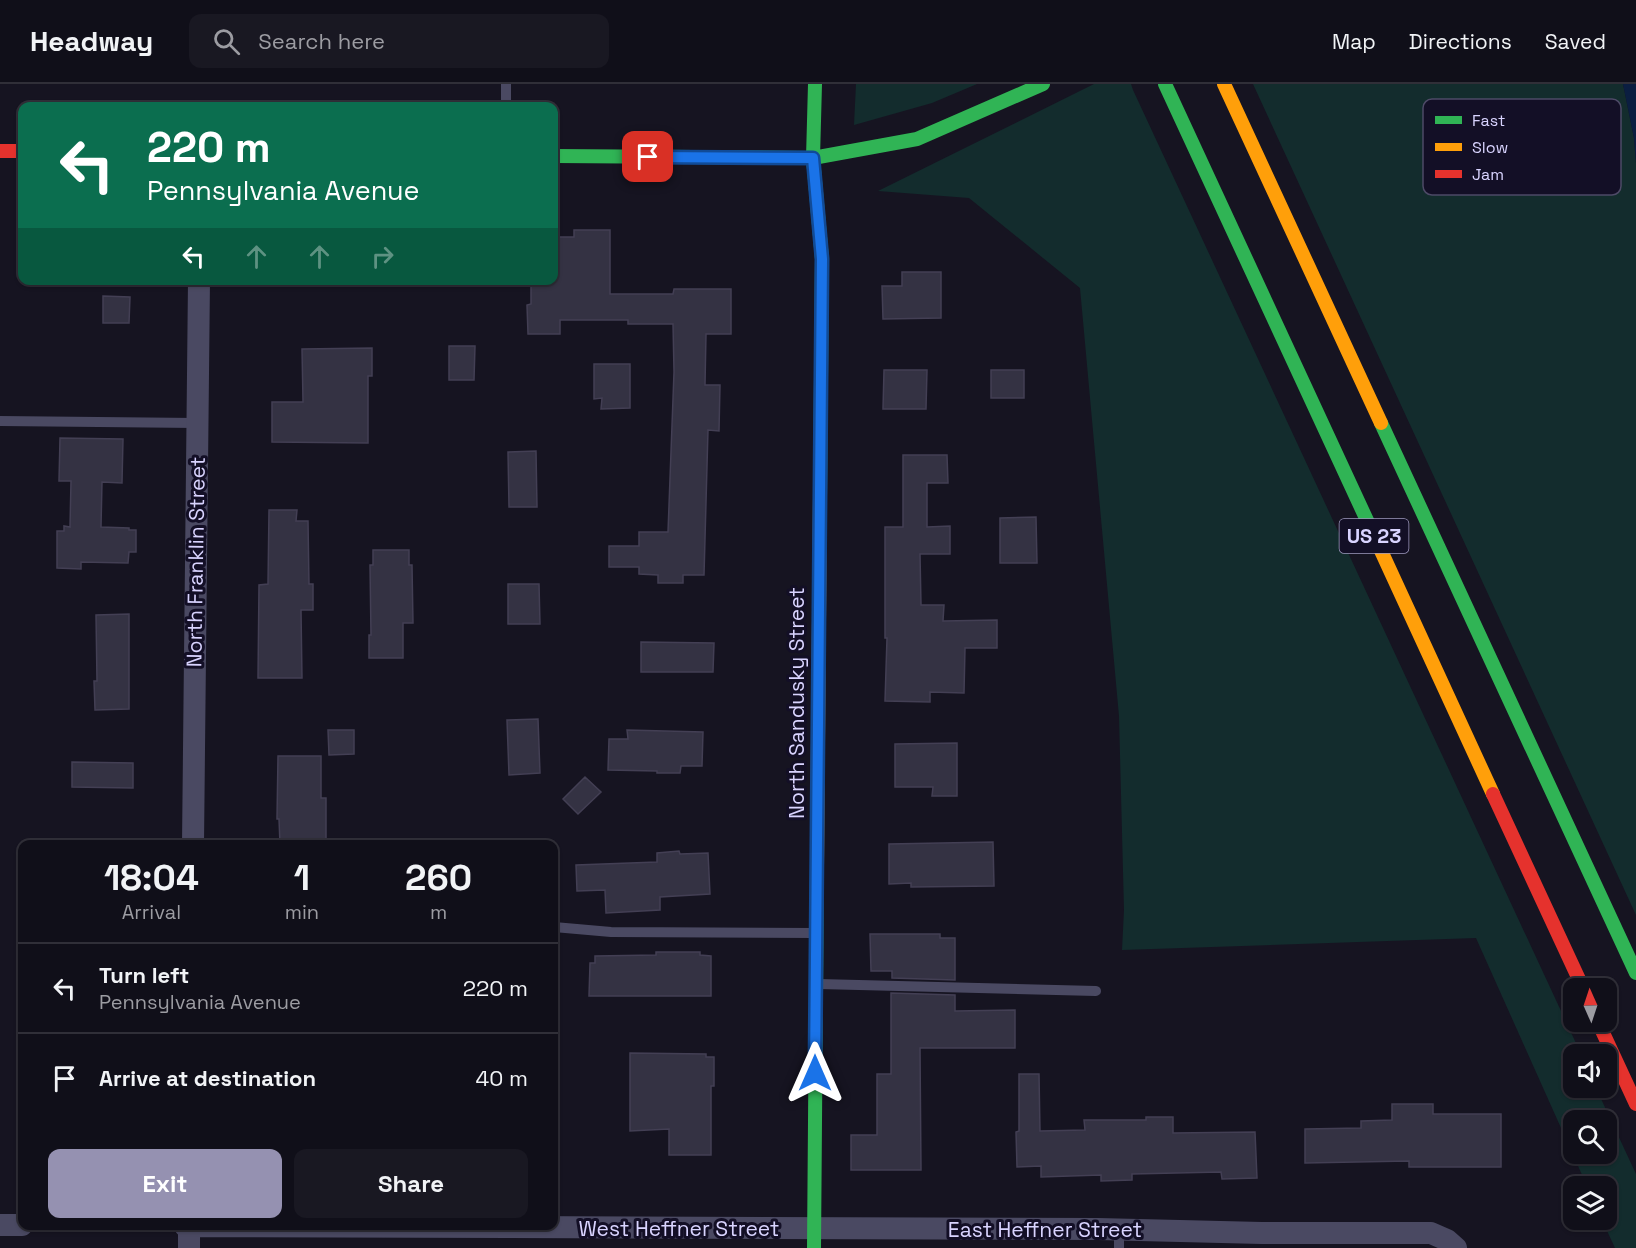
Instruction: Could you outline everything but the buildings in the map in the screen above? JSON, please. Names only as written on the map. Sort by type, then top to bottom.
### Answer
[{"type":"main road","name":"North Sandusky Street","points":[[814,1239],[822,259],[813,158],[815,84]]},
{"type":"main road","points":[[558,156],[813,158],[917,139],[1043,84]]},
{"type":"main road","name":"US 23","points":[[1165,84],[1578,978]]},
{"type":"main road","name":"US 23","points":[[1224,84],[1636,973]]},
{"type":"main road","points":[[0,151],[18,151]]},
{"type":"main road","points":[[1603,1032],[1636,1104]]},
{"type":"street","name":"North Franklin Street","points":[[193,840],[199,285]]},
{"type":"street","points":[[0,1225],[18,1225]]},
{"type":"street","points":[[189,1230],[189,1248]]},
{"type":"street","name":"West Heffner Street","points":[[541,1230],[814,1239]]},
{"type":"street","name":"East Heffner Street","points":[[814,1239],[1119,1239],[1262,1233],[1431,1233],[1455,1246]]},
{"type":"lane","points":[[506,84],[506,102]]},
{"type":"lane","points":[[0,421],[197,423]]},
{"type":"lane","points":[[558,927],[611,932],[816,933]]},
{"type":"lane","points":[[815,984],[1096,991]]},
{"type":"green space","points":[[856,84],[977,84],[932,103],[854,125]]},
{"type":"green space","points":[[1094,84],[1131,84],[1563,1015],[1563,1032],[1571,1032],[1576,1044],[1563,1044],[1563,1098],[1601,1098],[1606,1110],[1563,1110],[1563,1132],[1476,938],[1122,950],[1124,910],[1119,716],[1080,288],[969,198],[878,191]]},
{"type":"green space","points":[[1253,84],[1623,84],[1634,138],[1636,163],[1636,915]]},
{"type":"green space","points":[[1617,1133],[1636,1174],[1636,1248],[1615,1248],[1607,1230],[1617,1230],[1617,1176],[1583,1176],[1577,1164],[1617,1164]]},
{"type":"water","points":[[1623,84],[1636,84],[1636,163],[1634,138]]},
{"type":"traffic: fast","points":[[815,84],[813,158],[822,259],[820,498]]},
{"type":"traffic: fast","points":[[813,158],[917,139],[1043,84]]},
{"type":"traffic: fast","points":[[1165,84],[1377,542]]},
{"type":"traffic: fast","points":[[558,156],[813,158]]},
{"type":"traffic: fast","points":[[1381,423],[1636,973]]},
{"type":"traffic: fast","points":[[814,1248],[817,867]]},
{"type":"traffic: slow","points":[[1224,84],[1381,423]]},
{"type":"traffic: slow","points":[[817,867],[820,498]]},
{"type":"traffic: slow","points":[[1377,542],[1493,794]]},
{"type":"traffic: jam","points":[[0,151],[18,151]]},
{"type":"traffic: jam","points":[[1493,794],[1578,978]]},
{"type":"traffic: jam","points":[[1603,1032],[1636,1104]]},
{"type":"route","points":[[648,157],[813,158],[822,259],[815,1073]]}]
